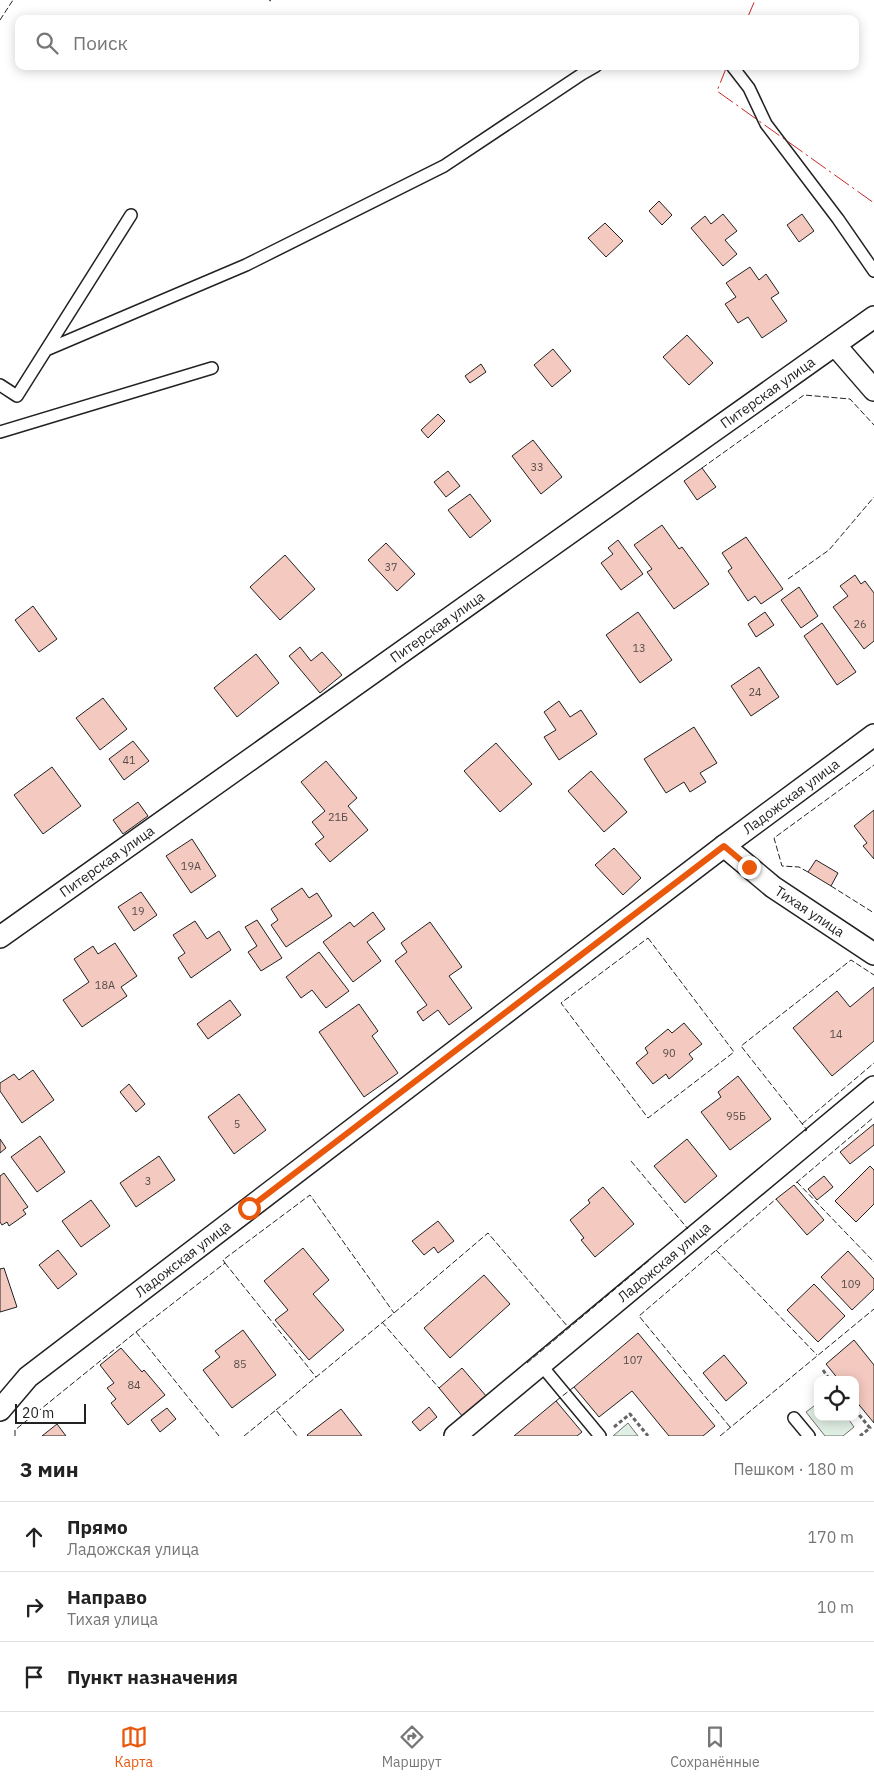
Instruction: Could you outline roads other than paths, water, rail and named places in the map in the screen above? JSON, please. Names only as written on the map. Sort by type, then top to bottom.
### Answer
[{"type":"street","name":"Питерская улица","points":[[0,937],[874,317]]},
{"type":"street","points":[[836,345],[874,390]]},
{"type":"street","name":"Ладожская улица","points":[[0,1410],[28,1377],[724,846],[874,735]]},
{"type":"street","name":"Тихая улица","points":[[724,846],[773,887],[874,954]]},
{"type":"street","name":"Ладожская улица","points":[[455,1436],[874,1087]]},
{"type":"lane","points":[[46,350],[246,265],[444,166],[589,70]]},
{"type":"lane","points":[[735,70],[749,88],[766,124],[874,271]]},
{"type":"lane","points":[[0,385],[17,396],[131,215]]},
{"type":"lane","points":[[0,432],[212,368]]},
{"type":"lane","points":[[540,1365],[605,1433]]},
{"type":"lane","points":[[794,1418],[809,1436]]}]
